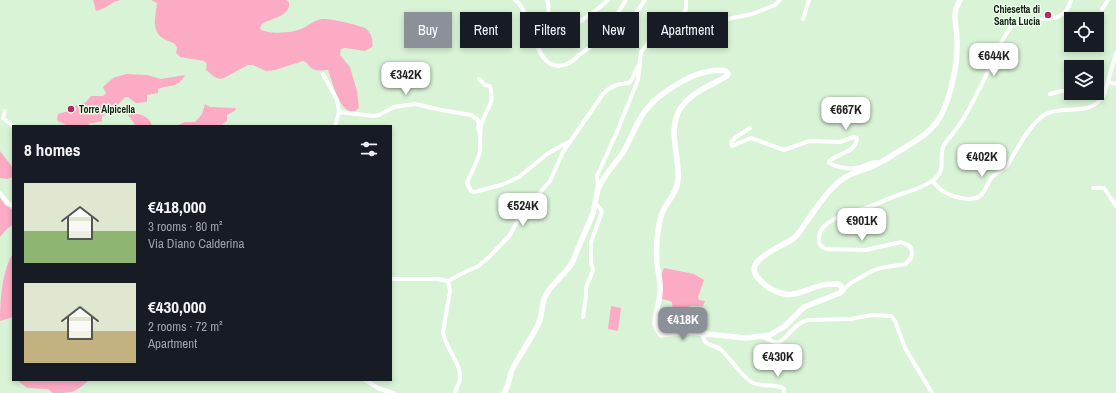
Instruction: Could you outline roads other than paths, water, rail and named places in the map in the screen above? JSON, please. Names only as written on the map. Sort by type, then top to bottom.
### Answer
[{"type":"main road","points":[[504,393],[507,389],[515,366],[529,344],[540,319],[544,299],[547,293],[572,263],[592,216],[598,188],[605,176],[622,155],[640,119],[657,98],[668,89],[694,77],[712,72],[726,71],[728,74],[727,76],[696,92],[680,109],[675,122],[673,133],[679,166],[678,181],[662,214],[658,232],[657,263],[660,291],[655,323],[656,330],[661,335],[687,332],[738,338],[770,336],[804,308],[835,296],[843,290],[840,285],[833,284],[822,285],[787,295],[782,294],[765,285],[757,278],[754,272],[755,265],[759,259],[795,237],[823,200],[840,182],[849,175],[878,164],[922,138],[938,120],[949,95],[952,83],[958,42],[954,15],[960,0]]},
{"type":"street","points":[[514,0],[519,3],[525,12],[544,60],[550,64],[567,64],[589,48]]},
{"type":"street","points":[[547,0],[549,4],[549,28],[558,34],[566,32],[601,7],[608,0]]},
{"type":"street","points":[[618,12],[626,0]]},
{"type":"street","points":[[636,12],[645,0]]},
{"type":"street","points":[[685,12],[686,0]]},
{"type":"street","points":[[728,19],[752,14],[775,5],[780,0]]},
{"type":"street","points":[[803,18],[809,0]]},
{"type":"street","points":[[843,290],[851,283],[872,271],[880,268],[906,264],[911,258],[912,251],[908,245],[901,242],[866,250],[826,249],[821,246],[819,241],[820,234],[824,226],[843,215],[870,207],[932,181],[942,169],[943,150],[945,145],[963,120],[1003,39],[1010,28],[1029,19],[1050,19],[1058,17],[1066,10],[1071,0]]},
{"type":"street","points":[[1102,9],[1108,0]]},
{"type":"street","points":[[598,188],[597,176],[634,91],[638,80],[641,52],[647,44]]},
{"type":"street","points":[[932,181],[946,193],[967,199],[976,198],[982,194],[993,176],[1007,166],[1023,140],[1037,121],[1044,115],[1054,111],[1075,110],[1092,107],[1101,101],[1105,93],[1116,53]]},
{"type":"street","points":[[392,279],[437,279],[448,281],[477,267],[488,258],[510,235],[520,216],[550,182],[563,152],[603,94],[608,89],[618,84],[628,83],[631,81],[636,68],[640,64]]},
{"type":"street","points":[[323,74],[336,100],[339,112],[335,125]]},
{"type":"street","points":[[479,79],[484,85],[490,86],[492,94],[491,105],[482,123],[478,156],[467,183],[471,192],[504,184],[519,177],[547,154],[570,141]]},
{"type":"street","points":[[1108,82],[1116,84]]},
{"type":"street","points":[[1050,94],[1064,91]]},
{"type":"street","points":[[339,112],[374,116],[379,115],[394,106],[414,104],[470,115],[477,119],[481,136]]},
{"type":"street","points":[[5,111],[3,118],[12,125]]},
{"type":"street","points":[[750,128],[731,142],[732,146],[751,138],[784,150],[809,141],[840,142],[854,137],[857,138],[857,142],[852,148],[830,159],[829,163],[849,168],[859,168],[873,162],[878,164]]},
{"type":"street","points":[[1093,188],[1104,188],[1116,206]]},
{"type":"street","points":[[0,194],[12,205]]},
{"type":"street","points":[[583,317],[587,283],[593,270],[591,262],[591,242],[602,212],[595,204]]},
{"type":"street","points":[[448,281],[450,291],[443,332],[444,339],[458,367],[460,378],[455,393]]},
{"type":"street","points":[[763,337],[774,342],[780,342],[798,324],[802,321],[808,320],[851,319],[872,315],[891,316],[895,320],[905,348],[932,393]]},
{"type":"street","points":[[703,334],[704,339],[708,344],[720,349],[752,383],[781,387],[784,390],[784,393]]},
{"type":"street","points":[[367,381],[380,389],[394,393]]},
{"type":"place","name":"Chiesetta di Santa Lucia","points":[[1048,15]]},
{"type":"place","name":"Torre Alpicella","points":[[71,109]]}]
